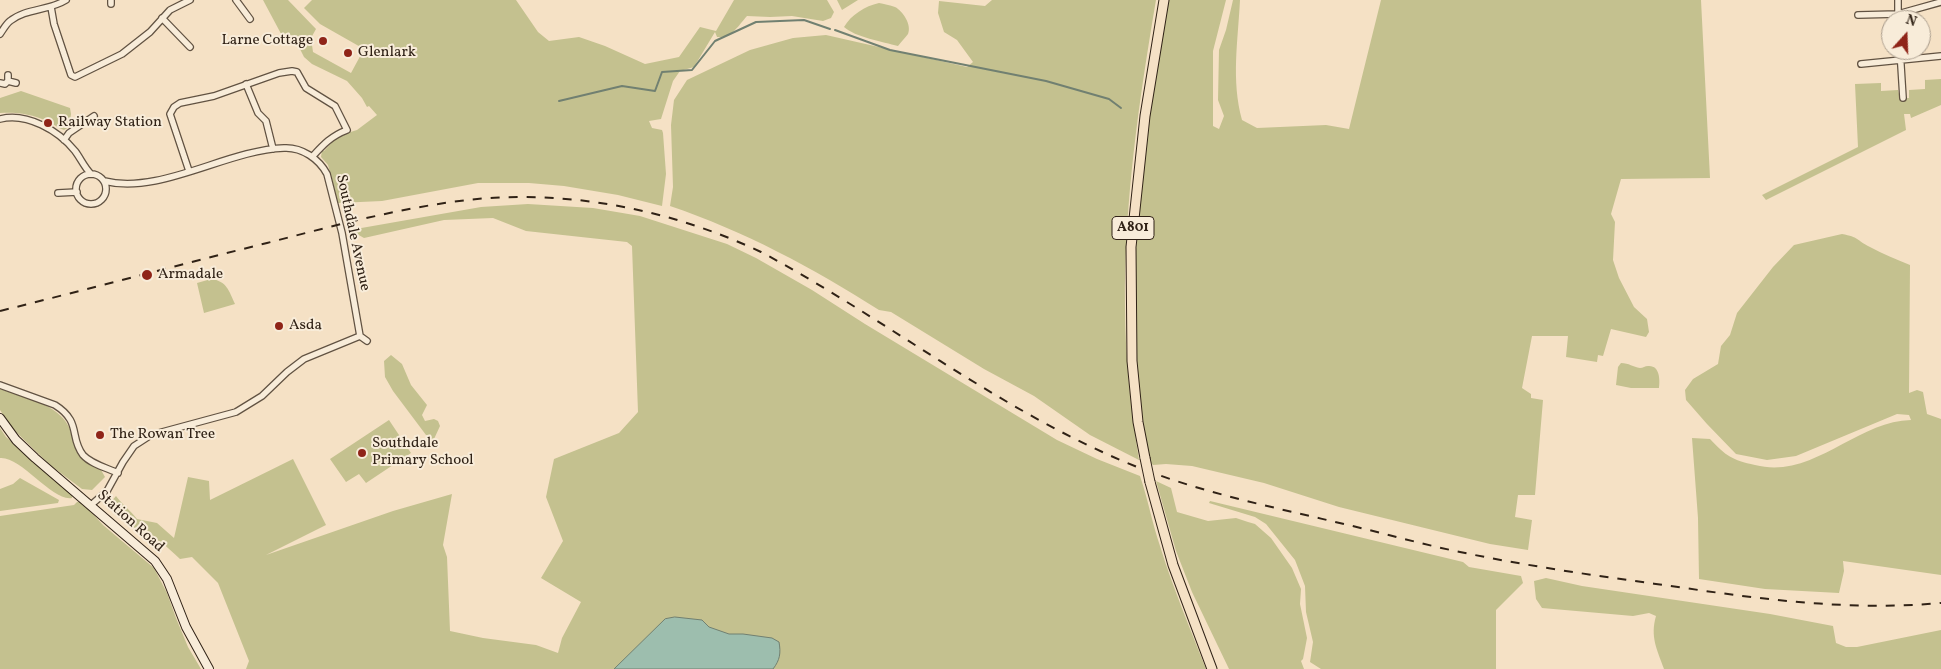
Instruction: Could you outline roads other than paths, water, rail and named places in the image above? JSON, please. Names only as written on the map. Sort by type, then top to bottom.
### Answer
[{"type":"main road","name":"A801","points":[[1164,0],[1145,116],[1131,247],[1132,361],[1138,422],[1150,482],[1173,565],[1212,669]]},
{"type":"main road","name":"Station Road","points":[[0,418],[16,440],[117,530],[155,561],[171,587],[186,627],[209,669]]},
{"type":"street","points":[[0,34],[10,21],[27,12],[51,7],[66,0]]},
{"type":"street","points":[[51,7],[54,24],[73,77],[82,75],[122,54],[150,32],[162,18],[176,7],[190,0]]},
{"type":"street","points":[[236,0],[250,19]]},
{"type":"street","points":[[1918,10],[1941,2]]},
{"type":"street","points":[[1858,16],[1881,17]]},
{"type":"street","points":[[162,18],[190,47]]},
{"type":"street","points":[[1860,64],[1941,56]]},
{"type":"street","points":[[1901,61],[1903,98]]},
{"type":"street","points":[[81,161],[77,192],[83,201],[90,204],[101,201],[106,193],[123,185],[189,171],[242,155],[285,148],[301,150],[312,157],[334,135],[347,130],[335,106],[306,88],[297,72],[279,73],[214,96],[180,103],[174,107],[170,114],[189,171]]},
{"type":"street","points":[[0,83],[5,84],[8,78],[16,83]]},
{"type":"street","points":[[246,84],[258,113],[266,121],[273,150]]},
{"type":"street","points":[[64,140],[69,133],[94,116]]},
{"type":"street","points":[[0,119],[7,117],[24,118],[43,126],[64,140],[76,152],[90,174]]},
{"type":"street","name":"Southdale Avenue","points":[[312,157],[323,167],[327,174],[342,233],[360,336]]},
{"type":"street","points":[[80,179],[90,174],[98,176],[104,181],[123,185]]},
{"type":"street","points":[[104,181],[106,193]]},
{"type":"street","points":[[58,193],[77,192]]},
{"type":"street","points":[[91,506],[107,490],[134,446],[151,435],[236,412],[262,396],[287,372],[304,360],[360,336],[367,340]]},
{"type":"street","points":[[0,385],[42,400],[63,410],[70,418],[79,450],[84,457],[118,473]]},
{"type":"waterway","points":[[559,101],[622,86],[655,91],[662,72],[692,70],[715,41],[756,22],[804,20],[830,29]]},
{"type":"waterway","points":[[835,30],[890,50],[1046,81],[1109,99],[1121,108]]},
{"type":"railway","points":[[0,311],[341,224],[442,203],[505,197],[580,200],[617,206],[691,224],[761,252],[848,303],[1019,409],[1109,455],[1195,487],[1445,549],[1569,571],[1744,596],[1809,603],[1875,606],[1941,603]]},
{"type":"place","name":"Larne Cottage","points":[[323,41]]},
{"type":"place","name":"Glenlark","points":[[348,53]]},
{"type":"place","name":"Railway Station","points":[[48,123]]},
{"type":"place","name":"Armadale","points":[[147,275]]},
{"type":"place","name":"Asda","points":[[279,326]]},
{"type":"place","name":"The Rowan Tree","points":[[100,435]]},
{"type":"place","name":"Southdale Primary School","points":[[362,453]]}]
